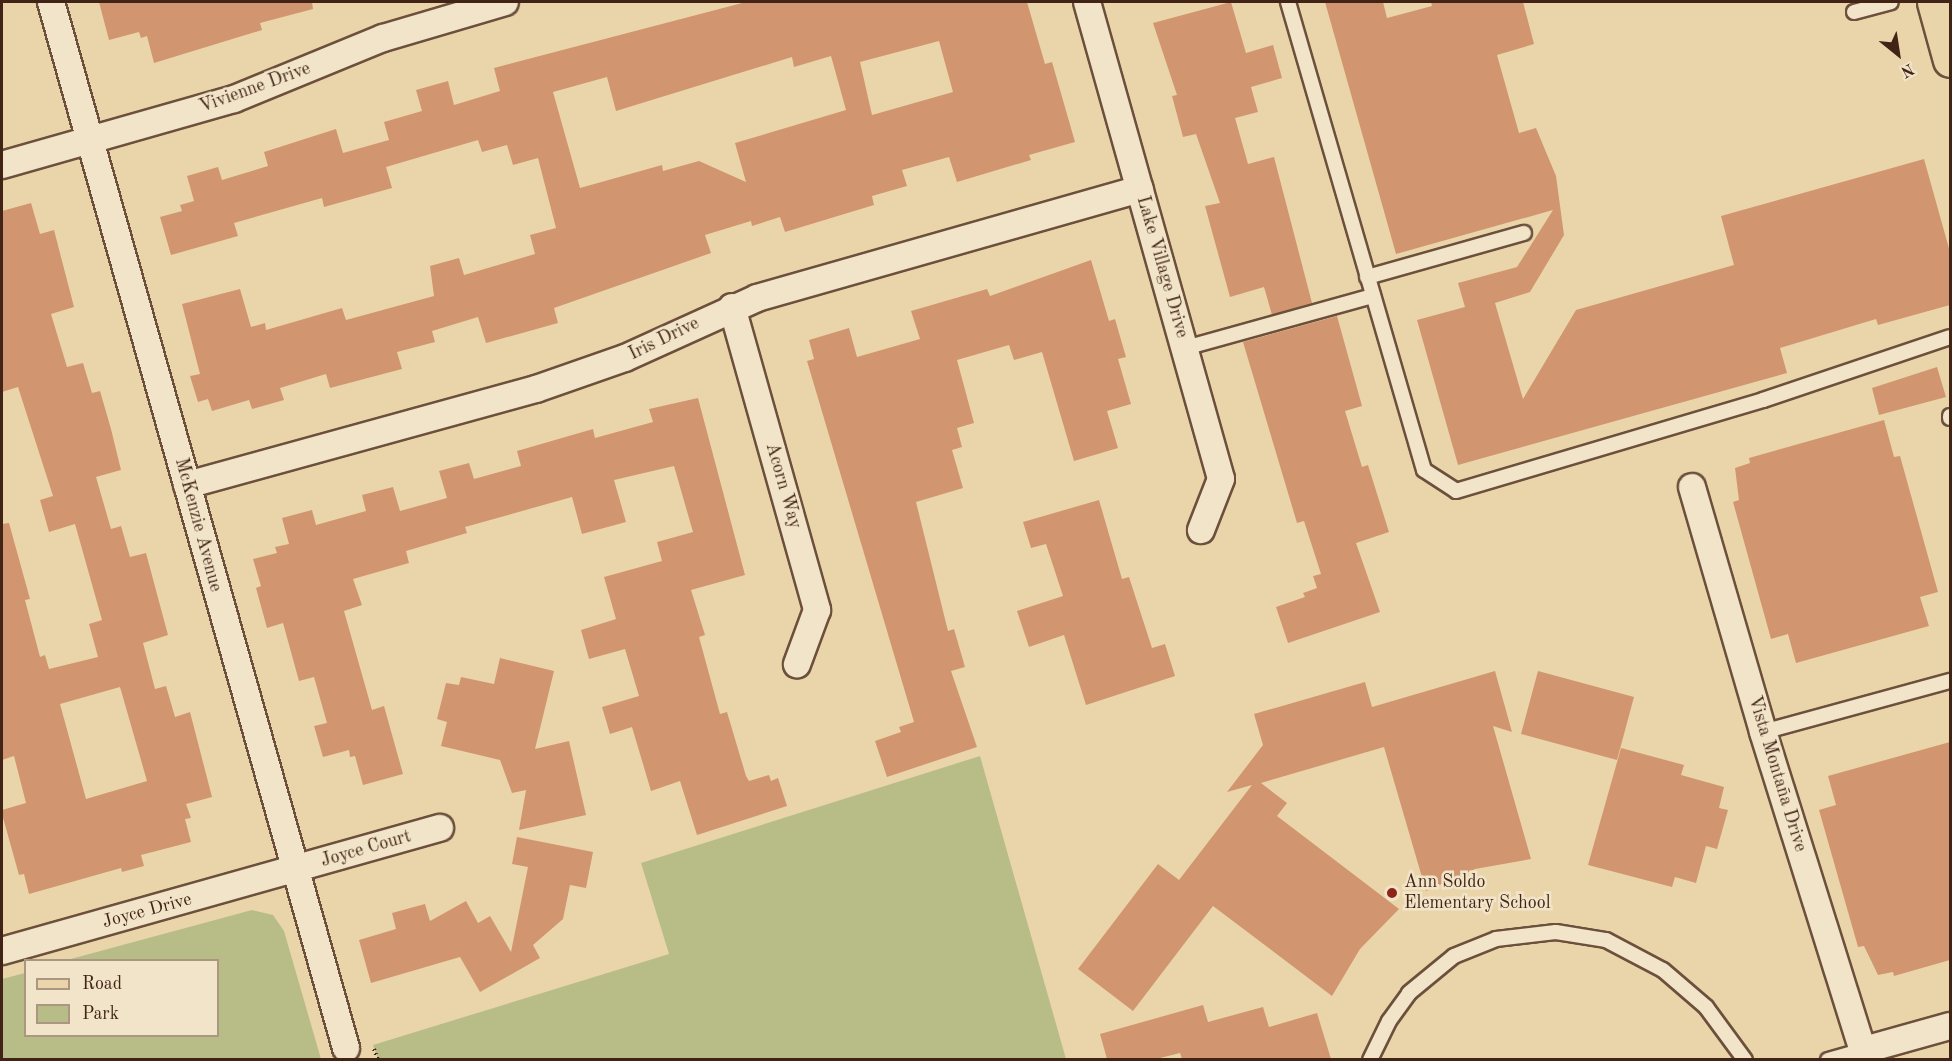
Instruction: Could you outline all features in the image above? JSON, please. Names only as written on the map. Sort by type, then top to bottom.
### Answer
[{"type":"main road","points":[[1934,2],[1950,60]]},
{"type":"street","name":"McKenzie Avenue","points":[[51,2],[187,485],[292,870],[346,1048]]},
{"type":"street","name":"Vivienne Drive","points":[[2,165],[234,99],[383,38],[506,2]]},
{"type":"street","name":"Lake Village Drive","points":[[1087,2],[1221,479],[1201,530]]},
{"type":"street","name":"Iris Drive","points":[[187,485],[536,389],[625,358],[732,307],[813,281],[1140,189]]},
{"type":"street","name":"Acorn Way","points":[[732,307],[817,610],[797,664]]},
{"type":"street","name":"Vista Montaña Drive","points":[[1692,487],[1763,732],[1865,1055]]},
{"type":"street","name":"Joyce Court","points":[[292,870],[440,828]]},
{"type":"street","name":"Joyce Drive","points":[[2,951],[292,870]]},
{"type":"street","points":[[1865,1055],[1950,1026]]},
{"type":"lane","points":[[1287,2],[1424,470],[1456,491],[1763,400],[1950,337]]},
{"type":"lane","points":[[1854,12],[1892,2]]},
{"type":"lane","points":[[1367,277],[1524,233]]},
{"type":"lane","points":[[1185,348],[1372,296]]},
{"type":"lane","points":[[1763,732],[1950,681]]},
{"type":"lane","points":[[1370,1059],[1389,1021],[1409,993],[1454,956],[1496,939],[1556,932],[1606,940],[1663,969],[1706,1007],[1745,1059]]},
{"type":"lane","points":[[1828,1059],[1865,1055]]},
{"type":"green space","points":[[980,756],[1066,1059],[378,1059],[373,1045],[669,954],[641,863]]},
{"type":"green space","points":[[252,910],[273,915],[284,931],[321,1059],[2,1059],[2,979],[24,973],[24,1037],[219,1037],[219,959],[71,959]]},
{"type":"building","points":[[99,2],[312,2],[313,9],[260,23],[262,30],[154,63],[147,36],[141,38],[139,32],[109,40]]},
{"type":"building","points":[[746,2],[1027,2],[1045,64],[1052,62],[1075,142],[1029,155],[1031,160],[957,182],[949,157],[902,170],[907,186],[872,196],[874,205],[785,232],[780,217],[752,226],[751,221],[705,235],[711,253],[554,308],[558,323],[486,343],[478,317],[432,331],[435,342],[397,352],[402,369],[330,388],[326,374],[280,388],[284,400],[252,409],[249,400],[212,411],[208,399],[198,402],[190,376],[200,374],[182,304],[240,289],[251,327],[265,323],[266,330],[342,308],[346,320],[434,296],[430,266],[459,258],[464,275],[535,254],[530,235],[556,228],[538,158],[513,165],[507,145],[482,152],[478,140],[386,167],[392,188],[324,207],[322,198],[234,223],[238,236],[171,255],[160,217],[182,211],[180,205],[194,201],[187,176],[218,167],[222,180],[268,166],[264,152],[336,129],[343,153],[389,140],[384,122],[422,111],[416,90],[448,81],[454,105],[500,91],[494,68]],"holes":[[[939,41],[953,92],[872,115],[860,62]],[[831,56],[846,110],[735,143],[746,182],[699,161],[663,171],[662,165],[580,188],[553,92],[607,77],[616,111],[792,57],[794,67]]]},
{"type":"building","points":[[1231,2],[1246,53],[1273,45],[1282,78],[1251,87],[1258,112],[1235,118],[1248,164],[1274,157],[1312,303],[1272,315],[1264,287],[1230,297],[1205,206],[1220,203],[1196,134],[1183,137],[1172,96],[1177,95],[1153,23]]},
{"type":"building","points":[[1325,2],[1383,2],[1387,18],[1432,6],[1431,2],[1523,2],[1534,44],[1497,55],[1519,133],[1536,128],[1556,176],[1564,235],[1530,292],[1495,303],[1523,399],[1576,310],[1734,265],[1721,216],[1924,159],[1950,252],[1950,305],[1878,325],[1876,319],[1780,348],[1787,373],[1458,465],[1417,320],[1465,307],[1458,283],[1517,267],[1553,210],[1396,254]]},
{"type":"building","points":[[31,203],[40,234],[54,230],[74,307],[51,314],[67,367],[83,363],[92,393],[100,391],[121,470],[96,477],[111,529],[121,526],[130,557],[146,553],[168,635],[143,643],[155,689],[166,686],[175,717],[190,712],[212,797],[186,804],[191,818],[185,819],[191,842],[141,855],[144,866],[122,872],[121,868],[29,894],[24,874],[19,875],[2,814],[2,810],[26,803],[14,756],[2,760],[2,524],[9,523],[30,599],[25,600],[40,657],[45,655],[49,669],[98,657],[89,624],[102,620],[75,524],[49,532],[40,500],[53,496],[18,387],[2,392],[2,211]],"holes":[[[120,687],[147,781],[86,799],[60,704]]]},
{"type":"building","points":[[1091,260],[1109,321],[1115,319],[1126,357],[1118,359],[1131,404],[1107,411],[1118,448],[1074,461],[1042,352],[1014,360],[1009,345],[957,360],[974,423],[957,428],[962,447],[952,450],[963,488],[916,502],[948,631],[954,629],[965,667],[951,671],[977,747],[887,777],[875,741],[901,732],[899,727],[914,722],[807,361],[814,359],[809,340],[849,328],[857,357],[920,339],[911,311],[987,289],[990,296]]},
{"type":"building","points":[[1337,316],[1362,406],[1345,411],[1362,467],[1368,465],[1389,532],[1356,543],[1380,612],[1288,643],[1276,607],[1305,597],[1303,593],[1317,588],[1313,576],[1321,574],[1304,521],[1297,523],[1243,342]]},
{"type":"building","points":[[1937,367],[1946,397],[1879,415],[1872,388]]},
{"type":"building","points":[[698,398],[745,575],[691,590],[705,635],[699,637],[720,714],[727,712],[746,776],[749,781],[769,775],[771,781],[778,778],[787,806],[697,835],[680,781],[651,791],[632,727],[610,734],[602,707],[639,696],[625,649],[589,659],[581,630],[616,619],[604,577],[662,561],[657,542],[693,532],[674,466],[614,480],[626,522],[582,534],[572,497],[465,527],[467,533],[406,551],[409,563],[353,579],[362,605],[344,611],[372,710],[384,706],[403,774],[363,785],[355,756],[350,757],[349,750],[323,757],[314,726],[327,723],[314,677],[299,681],[283,623],[267,628],[256,588],[261,586],[253,559],[277,553],[275,547],[289,544],[282,518],[312,510],[316,525],[366,511],[362,495],[393,487],[400,511],[447,498],[439,471],[469,463],[474,479],[521,466],[517,451],[593,429],[595,438],[653,422],[649,409]]},
{"type":"building","points":[[1884,420],[1894,457],[1900,456],[1938,592],[1920,597],[1929,626],[1796,663],[1788,634],[1771,639],[1733,502],[1739,500],[1735,468],[1750,463],[1749,458]]},
{"type":"building","points":[[1099,500],[1122,579],[1129,577],[1152,648],[1165,644],[1175,676],[1086,705],[1064,635],[1029,647],[1017,611],[1063,596],[1046,544],[1031,548],[1023,522]]},
{"type":"building","points":[[500,658],[554,671],[535,749],[569,741],[586,815],[519,830],[526,790],[512,793],[500,760],[441,746],[447,722],[437,719],[446,683],[459,685],[461,677],[494,684]]},
{"type":"building","points":[[1495,671],[1512,732],[1493,726],[1531,859],[1475,869],[1426,891],[1384,747],[1261,783],[1287,803],[1277,816],[1399,909],[1360,949],[1332,996],[1213,906],[1133,1011],[1078,969],[1158,864],[1179,880],[1252,785],[1227,792],[1263,745],[1254,714],[1365,682],[1372,707]]},
{"type":"building","points":[[1538,671],[1634,697],[1617,760],[1521,734]]},
{"type":"building","points":[[1950,742],[1950,960],[1894,976],[1893,972],[1878,975],[1864,946],[1858,947],[1819,810],[1836,805],[1828,776]]},
{"type":"building","points":[[1621,748],[1684,765],[1681,775],[1724,787],[1719,808],[1728,810],[1717,849],[1706,846],[1696,883],[1675,877],[1672,887],[1588,865]]},
{"type":"building","points":[[517,837],[593,852],[586,888],[570,885],[563,919],[533,945],[540,958],[480,992],[460,957],[371,983],[359,940],[396,929],[392,913],[425,904],[430,921],[466,901],[478,923],[490,916],[511,952],[528,867],[512,864]]},
{"type":"building","points":[[1203,1005],[1208,1022],[1263,1007],[1269,1027],[1317,1013],[1331,1059],[1182,1059],[1180,1053],[1156,1059],[1107,1059],[1100,1034]]},
{"type":"place","name":"Ann Soldo Elementary School","points":[[1392,893]]}]
